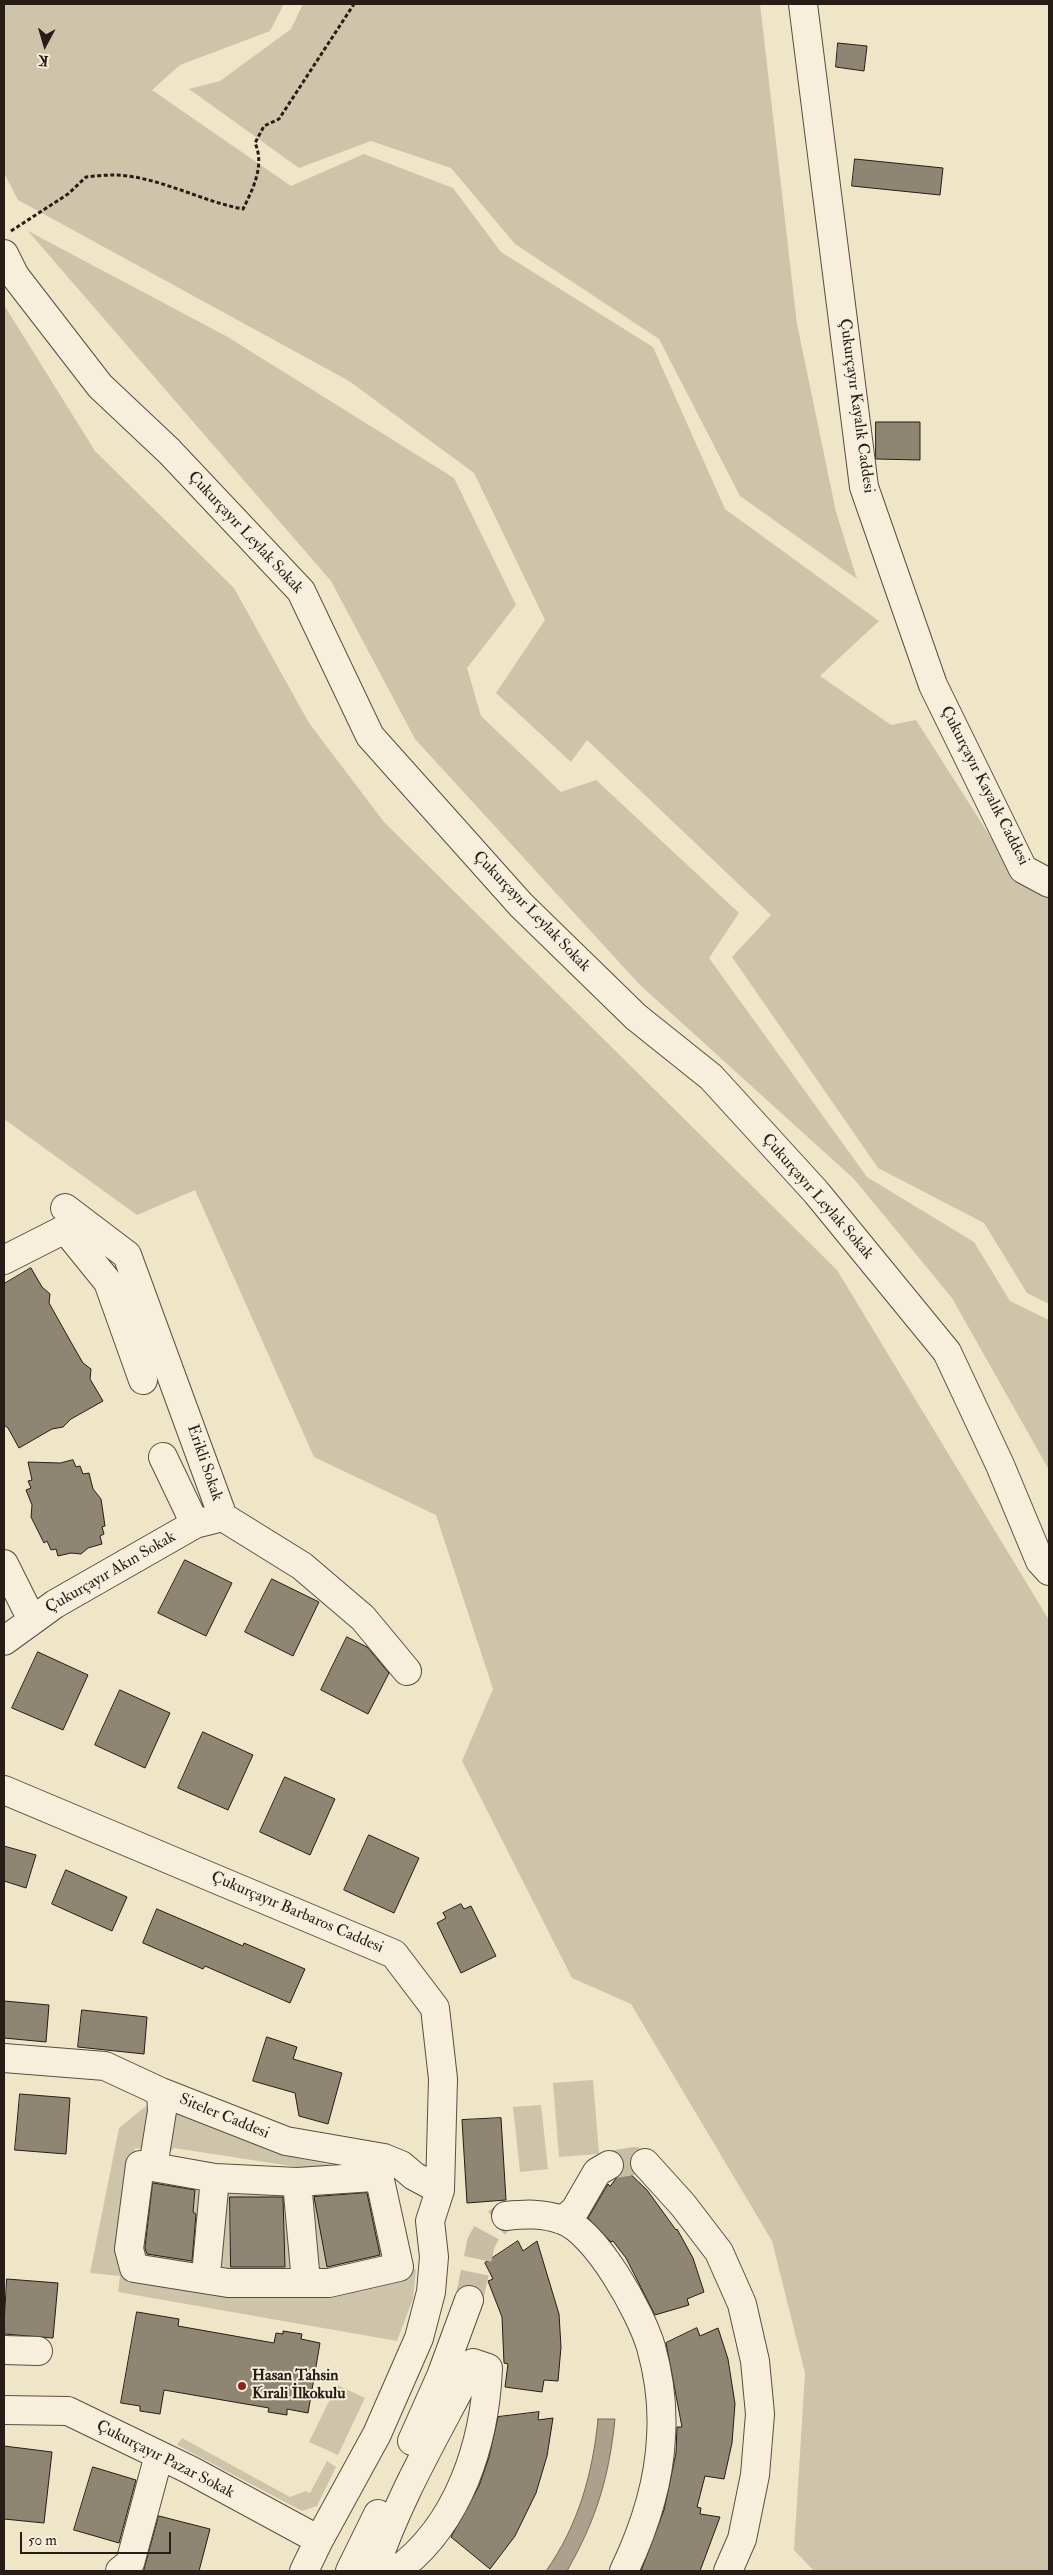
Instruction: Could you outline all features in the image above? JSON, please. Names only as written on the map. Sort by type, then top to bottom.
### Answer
[{"type":"street","name":"Çukurçayır Kayalık Caddesi","points":[[804,4],[864,487],[933,685],[1023,869],[1049,883]]},
{"type":"street","name":"Çukurçayır Leylak Sokak","points":[[4,254],[15,276],[100,386],[169,451],[301,591],[370,736],[522,905],[636,1017],[711,1077],[816,1192],[947,1352],[1000,1465],[1040,1561],[1049,1571]]},
{"type":"street","points":[[4,1260],[65,1218],[108,1282],[143,1380]]},
{"type":"street","name":"Erikli Sokak","points":[[65,1218],[127,1255],[223,1517],[302,1566],[363,1618],[407,1671]]},
{"type":"street","points":[[163,1457],[195,1524]]},
{"type":"street","name":"Çukurçayır Akın Sokak","points":[[4,1641],[55,1604],[195,1524],[223,1517]]},
{"type":"street","points":[[4,1564],[32,1620]]},
{"type":"street","name":"Çukurçayır Barbaros Caddesi","points":[[4,1790],[394,1954],[435,2008],[443,2079],[440,2190],[430,2221],[434,2257],[431,2292],[419,2338],[376,2434],[318,2540],[304,2571]]},
{"type":"street","name":"Siteler Caddesi","points":[[4,2058],[105,2066],[161,2092],[286,2141],[384,2158],[402,2165],[414,2176],[440,2190]]},
{"type":"street","points":[[153,2167],[162,2112],[161,2092]]},
{"type":"street","points":[[645,2163],[683,2205],[719,2252],[742,2304],[755,2361],[760,2414],[755,2475],[742,2539],[728,2571]]},
{"type":"street","points":[[140,2165],[153,2167],[215,2178],[297,2182],[374,2177],[380,2180],[400,2267],[329,2283],[228,2282],[134,2268],[128,2249],[140,2165]]},
{"type":"street","points":[[563,2220],[576,2210],[597,2172],[609,2165]]},
{"type":"street","points":[[207,2264],[215,2178]]},
{"type":"street","points":[[297,2182],[305,2271]]},
{"type":"street","points":[[506,2216],[529,2213],[563,2220],[582,2232],[608,2263],[633,2307],[651,2346],[660,2387],[662,2437],[654,2489],[641,2536],[624,2571]]},
{"type":"street","points":[[374,2571],[469,2300]]},
{"type":"street","points":[[4,2350],[38,2351]]},
{"type":"street","points":[[350,2571],[415,2453],[472,2363],[488,2368],[487,2398],[476,2446],[455,2501],[439,2529],[410,2561],[396,2571]]},
{"type":"street","name":"Çukurçayır Pazar Sokak","points":[[4,2410],[68,2412],[159,2455],[318,2540]]},
{"type":"street","points":[[376,2434],[415,2453]]},
{"type":"street","points":[[120,2571],[130,2563],[159,2455]]},
{"type":"path","points":[[4,236],[68,194],[86,176],[115,175],[150,182],[222,206],[242,209],[257,177],[260,154],[255,143],[264,126],[280,120],[354,4]]},
{"type":"shaded area","points":[[4,4],[284,4],[270,31],[180,65],[152,90],[291,186],[364,154],[453,188],[501,252],[653,347],[725,509],[879,621],[820,676],[891,725],[916,720],[1018,880],[1049,897],[1049,1304],[1027,1293],[984,1223],[878,1168],[732,957],[771,915],[587,740],[571,762],[496,693],[545,620],[474,473],[349,381],[18,200],[4,173]]},
{"type":"shaded area","points":[[303,4],[760,4],[797,324],[836,512],[857,579],[740,496],[659,339],[515,244],[451,168],[371,141],[299,168],[189,89],[220,81],[291,29]]},
{"type":"shaded area","points":[[28,231],[226,336],[454,478],[516,605],[467,668],[481,716],[561,792],[596,780],[739,913],[709,958],[867,1177],[974,1242],[1010,1301],[1049,1320],[1049,1470],[952,1298],[854,1179],[640,985],[415,739],[331,581]]},
{"type":"shaded area","points":[[4,305],[95,451],[234,588],[309,723],[384,822],[837,1270],[1049,1620],[1049,2571],[814,2571],[794,2550],[805,2373],[772,2241],[631,2004],[572,1978],[462,1761],[493,1689],[436,1515],[314,1457],[195,1190],[137,1215],[4,1119]]},
{"type":"shaded area","points":[[593,2080],[599,2154],[559,2157],[553,2083]]},
{"type":"shaded area","points":[[151,2102],[278,2154],[331,2165],[370,2169],[330,2172],[174,2148],[170,2152],[135,2148],[120,2258],[146,2178],[377,2182],[394,2273],[416,2269],[413,2299],[397,2341],[118,2292],[120,2276],[90,2273],[119,2128]]},
{"type":"shaded area","points":[[541,2105],[548,2169],[520,2172],[513,2107]]},
{"type":"shaded area","points":[[337,2385],[365,2398],[338,2455],[309,2442]]},
{"type":"shaded area","points":[[598,2419],[615,2419],[609,2460],[600,2498],[586,2534],[567,2571],[546,2571],[567,2536],[582,2498],[588,2479]]},
{"type":"shaded area","points":[[182,2438],[290,2497],[306,2491],[310,2493],[327,2461],[336,2467],[317,2506],[302,2511],[177,2445]]},
{"type":"building","points":[[838,43],[867,46],[864,71],[836,67]]},
{"type":"building","points":[[855,159],[943,168],[940,195],[852,186]]},
{"type":"building","points":[[876,422],[920,422],[920,460],[876,459]]},
{"type":"building","points":[[31,1268],[42,1287],[50,1294],[49,1303],[83,1363],[91,1369],[90,1379],[103,1401],[71,1419],[63,1427],[52,1429],[19,1448],[8,1428],[4,1425],[4,1284]]},
{"type":"building","points":[[73,1460],[76,1467],[80,1466],[83,1474],[89,1473],[93,1489],[101,1499],[105,1526],[102,1527],[104,1534],[100,1536],[102,1544],[88,1548],[81,1554],[71,1553],[58,1556],[56,1549],[51,1550],[47,1541],[44,1543],[31,1517],[32,1505],[26,1490],[31,1488],[28,1481],[32,1480],[28,1462],[60,1463]]},
{"type":"building","points":[[185,1560],[232,1583],[206,1636],[158,1613]]},
{"type":"building","points":[[272,1579],[319,1602],[293,1656],[245,1632]]},
{"type":"building","points":[[347,1637],[367,1647],[389,1673],[368,1714],[321,1690]]},
{"type":"building","points":[[38,1652],[88,1675],[63,1730],[12,1708]]},
{"type":"building","points":[[120,1690],[170,1713],[145,1768],[95,1745]]},
{"type":"building","points":[[203,1732],[253,1755],[228,1810],[178,1788]]},
{"type":"building","points":[[285,1777],[335,1799],[310,1855],[260,1832]]},
{"type":"building","points":[[369,1835],[419,1858],[394,1913],[344,1890]]},
{"type":"building","points":[[4,1846],[36,1855],[26,1888],[4,1881]]},
{"type":"building","points":[[66,1870],[127,1897],[112,1931],[52,1904]]},
{"type":"building","points":[[461,1904],[464,1909],[471,1906],[496,1956],[461,1973],[437,1923],[446,1918],[443,1913]]},
{"type":"building","points":[[157,1909],[243,1946],[244,1943],[305,1969],[290,2003],[205,1966],[203,1969],[143,1943]]},
{"type":"building","points":[[4,2001],[49,2005],[46,2042],[4,2038]]},
{"type":"building","points":[[82,2010],[147,2017],[144,2054],[78,2047]]},
{"type":"building","points":[[267,2037],[297,2047],[293,2059],[342,2073],[328,2124],[299,2116],[295,2093],[253,2081]]},
{"type":"building","points":[[20,2094],[70,2098],[66,2154],[15,2150]]},
{"type":"building","points":[[501,2118],[506,2200],[467,2203],[462,2120]]},
{"type":"building","points":[[624,2168],[647,2190],[677,2229],[693,2258],[704,2292],[687,2299],[689,2305],[655,2315],[626,2258],[613,2241],[611,2242],[588,2218],[608,2184],[610,2186]]},
{"type":"building","points":[[153,2183],[195,2190],[193,2212],[196,2214],[192,2261],[147,2254],[145,2248]]},
{"type":"building","points":[[367,2193],[380,2255],[327,2267],[314,2197]]},
{"type":"building","points":[[230,2197],[283,2197],[285,2267],[231,2267]]},
{"type":"building","points":[[518,2241],[523,2251],[537,2241],[559,2314],[561,2347],[558,2381],[544,2380],[542,2392],[505,2387],[508,2364],[504,2363],[502,2317],[488,2281],[493,2279],[485,2263]]},
{"type":"building","points":[[7,2279],[58,2283],[53,2338],[4,2334]]},
{"type":"building","points":[[137,2312],[179,2319],[178,2326],[274,2343],[276,2333],[283,2334],[283,2331],[302,2334],[301,2339],[320,2343],[308,2413],[287,2409],[287,2415],[268,2412],[269,2408],[164,2390],[160,2414],[140,2411],[140,2406],[121,2403]]},
{"type":"building","points":[[697,2328],[700,2336],[718,2328],[728,2359],[735,2404],[732,2443],[724,2479],[705,2476],[697,2507],[701,2508],[700,2514],[720,2517],[700,2571],[641,2571],[664,2510],[676,2453],[677,2427],[682,2427],[666,2343]]},
{"type":"building","points":[[539,2412],[538,2420],[553,2418],[547,2456],[536,2493],[515,2536],[490,2569],[451,2537],[479,2486],[489,2457],[498,2417]]},
{"type":"building","points":[[4,2446],[52,2452],[44,2523],[4,2519]]},
{"type":"building","points":[[93,2467],[136,2480],[119,2543],[74,2530]]},
{"type":"building","points":[[159,2516],[210,2529],[199,2571],[144,2571]]},
{"type":"tunnel","points":[[609,2165],[634,2161],[645,2163]]},
{"type":"tunnel","points":[[469,2300],[481,2243],[489,2228],[506,2216]]},
{"type":"place","name":"Hasan Tahsin Kırali İlkokulu","points":[[242,2386]]}]
